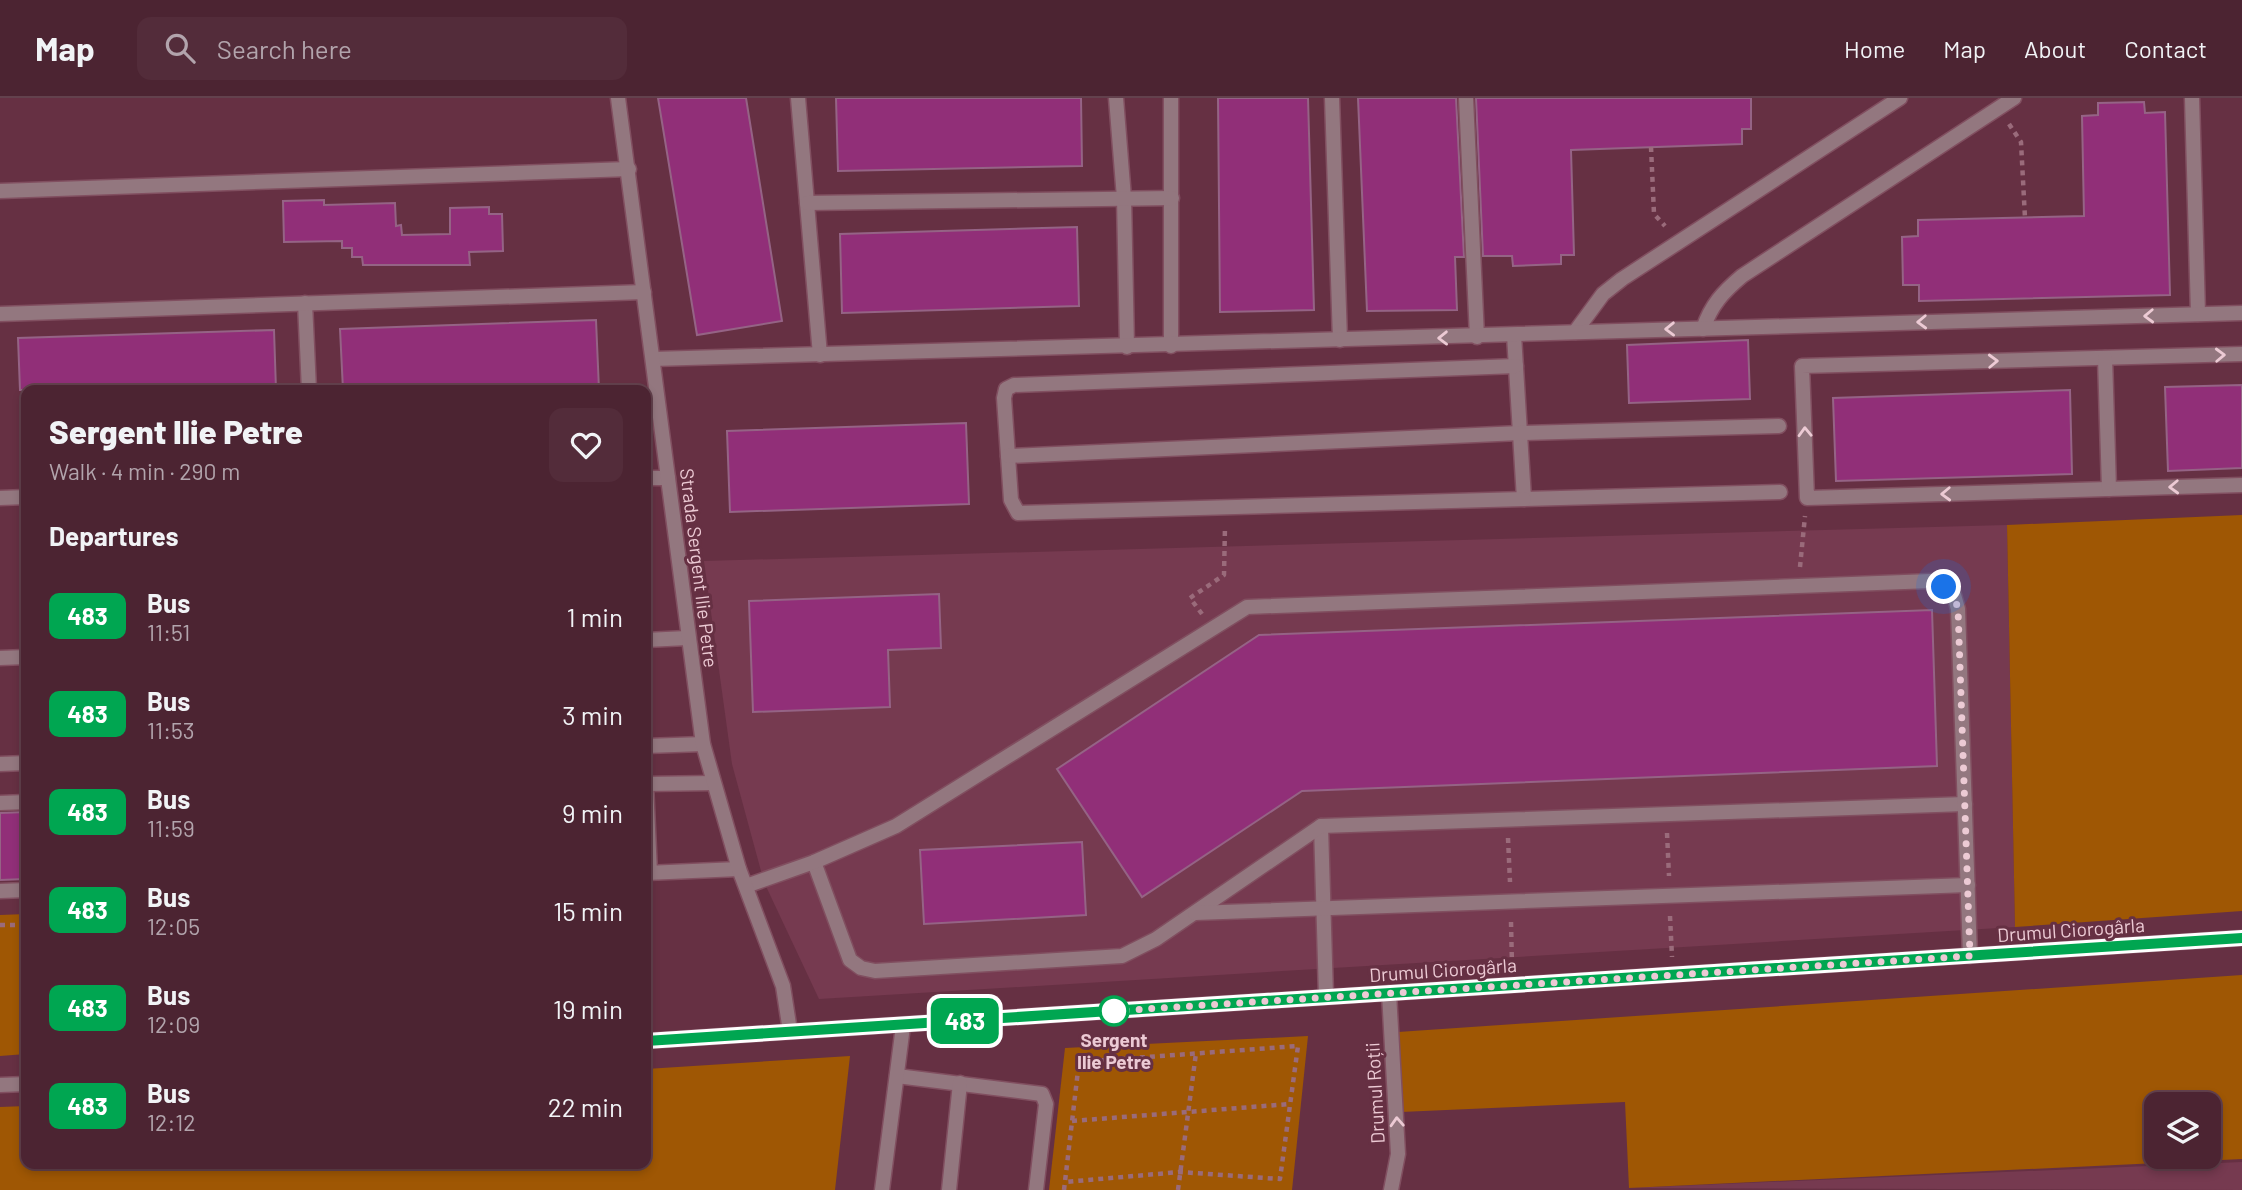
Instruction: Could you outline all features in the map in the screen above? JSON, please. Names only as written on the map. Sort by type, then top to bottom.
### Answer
[{"type":"street","name":"Strada Sergent Ilie Petre","points":[[618,98],[703,744],[739,869],[783,986],[790,1031]]},
{"type":"street","points":[[798,98],[820,355]]},
{"type":"street","points":[[1116,98],[1124,198],[1127,347]]},
{"type":"street","points":[[1171,98],[1171,346]]},
{"type":"street","points":[[1332,98],[1340,340]]},
{"type":"street","points":[[1466,98],[1477,337]]},
{"type":"street","points":[[1575,332],[1603,294],[1900,98]]},
{"type":"street","points":[[1703,329],[1711,307],[1742,276],[2014,98]]},
{"type":"street","points":[[2192,98],[2198,314]]},
{"type":"street","points":[[0,191],[629,169]]},
{"type":"street","points":[[807,203],[1172,198]]},
{"type":"street","points":[[0,314],[644,292]]},
{"type":"street","points":[[305,303],[309,385]]},
{"type":"street","points":[[653,359],[2242,313]]},
{"type":"street","points":[[1514,335],[1524,499]]},
{"type":"street","points":[[2242,354],[1802,366],[1807,498],[2242,485]]},
{"type":"street","points":[[2105,358],[2109,489]]},
{"type":"street","points":[[1516,366],[1014,385],[1006,389],[1004,398],[1011,500],[1018,513],[1780,492]]},
{"type":"street","points":[[1008,456],[1520,433],[1779,426]]},
{"type":"street","points":[[651,478],[668,478]]},
{"type":"street","points":[[0,498],[21,497]]},
{"type":"street","points":[[746,886],[814,862],[896,826],[968,784],[1213,626],[1236,612],[1258,605],[1931,581],[1954,596],[1958,609],[1970,956]]},
{"type":"street","points":[[651,640],[687,638]]},
{"type":"street","points":[[0,658],[21,657]]},
{"type":"street","points":[[651,746],[703,744]]},
{"type":"street","points":[[0,764],[21,763]]},
{"type":"street","points":[[651,785],[713,783]]},
{"type":"street","points":[[0,803],[21,802]]},
{"type":"street","points":[[814,862],[850,960],[861,968],[875,971],[1122,956],[1141,948],[1321,826],[1965,804]]},
{"type":"street","points":[[1321,826],[1326,996]]},
{"type":"street","points":[[651,873],[739,869]]},
{"type":"street","points":[[1194,913],[1968,885]]},
{"type":"street","points":[[0,891],[21,890]]},
{"type":"street","name":"Drumul Ciorogârla","points":[[651,1041],[2242,938]]},
{"type":"street","name":"Drumul Roții","points":[[1390,993],[1398,1154],[1391,1190]]},
{"type":"street","points":[[883,1190],[903,1026]]},
{"type":"street","points":[[897,1076],[1038,1093],[1046,1098],[1037,1190]]},
{"type":"street","points":[[949,1190],[960,1083]]},
{"type":"street","points":[[0,1085],[21,1084]]},
{"type":"path","points":[[1999,108],[2021,142],[2025,218]]},
{"type":"path","points":[[1651,147],[1654,214],[1679,242]]},
{"type":"path","points":[[1798,586],[1807,498]]},
{"type":"path","points":[[1213,626],[1190,598],[1224,575],[1225,507]]},
{"type":"path","points":[[0,925],[21,925]]},
{"type":"path","points":[[1064,1190],[1079,1062],[1298,1046],[1280,1179],[1180,1172],[1065,1182]]},
{"type":"path","points":[[1178,1190],[1196,1053]]},
{"type":"path","points":[[1072,1121],[1290,1104]]},
{"type":"shaded area","points":[[2242,515],[2242,911],[2015,927],[2007,525]]},
{"type":"shaded area","points":[[2007,525],[2015,927],[819,999],[764,882],[732,764],[704,561]]},
{"type":"shaded area","points":[[21,914],[21,1054],[0,1056],[0,915]]},
{"type":"shaded area","points":[[2242,975],[2242,1159],[2221,1160],[2221,1092],[2144,1092],[2144,1164],[1629,1188],[1625,1102],[1401,1112],[1398,1032]]},
{"type":"shaded area","points":[[1308,1036],[1292,1190],[1049,1190],[1065,1048]]},
{"type":"shaded area","points":[[850,1056],[835,1190],[0,1190],[0,1107],[21,1106],[21,1169],[651,1169],[651,1069]]},
{"type":"shaded area","points":[[2242,1162],[2242,1190],[1629,1188],[2144,1166],[2144,1169],[2221,1169],[2221,1163]]},
{"type":"building","points":[[658,98],[746,98],[782,321],[697,335]]},
{"type":"building","points":[[836,98],[1081,98],[1082,166],[838,171]]},
{"type":"building","points":[[1218,98],[1308,98],[1314,310],[1220,312]]},
{"type":"building","points":[[1358,98],[1456,98],[1464,257],[1455,257],[1457,310],[1367,311]]},
{"type":"building","points":[[1476,98],[1751,98],[1751,129],[1742,129],[1742,144],[1571,150],[1574,255],[1561,255],[1561,264],[1513,266],[1512,256],[1483,256]]},
{"type":"building","points":[[2144,102],[2145,113],[2165,112],[2170,295],[1919,301],[1919,285],[1903,285],[1902,237],[1918,236],[1918,220],[2084,216],[2082,116],[2098,115],[2098,103]]},
{"type":"building","points":[[324,200],[324,205],[395,203],[396,226],[401,225],[402,235],[450,234],[450,208],[489,207],[489,214],[502,214],[503,251],[469,252],[470,265],[363,265],[362,257],[352,257],[352,248],[342,248],[342,241],[284,242],[283,201]]},
{"type":"building","points":[[1077,227],[1079,306],[842,313],[840,234]]},
{"type":"building","points":[[596,320],[599,385],[343,385],[340,329]]},
{"type":"building","points":[[274,330],[276,385],[21,385],[20,390],[18,338]]},
{"type":"building","points":[[1748,340],[1750,399],[1629,403],[1627,345]]},
{"type":"building","points":[[2242,385],[2242,468],[2168,471],[2165,387]]},
{"type":"building","points":[[2070,390],[2072,474],[1836,481],[1833,398]]},
{"type":"building","points":[[966,423],[969,504],[730,512],[727,431]]},
{"type":"building","points":[[939,594],[941,648],[888,650],[890,707],[753,712],[749,601]]},
{"type":"building","points":[[1932,610],[1937,766],[1302,791],[1142,897],[1057,769],[1259,635]]},
{"type":"building","points":[[21,812],[21,879],[0,880],[0,813]]},
{"type":"building","points":[[1082,842],[1086,915],[924,924],[920,850]]},
{"type":"bus line","name":"483","points":[[651,1041],[2242,938]]},
{"type":"place","name":"Sergent Ilie Petre","points":[[1114,1011]]},
{"type":"route","points":[[1114,1011],[1970,956],[1958,609],[1954,596],[1944,587]]}]
